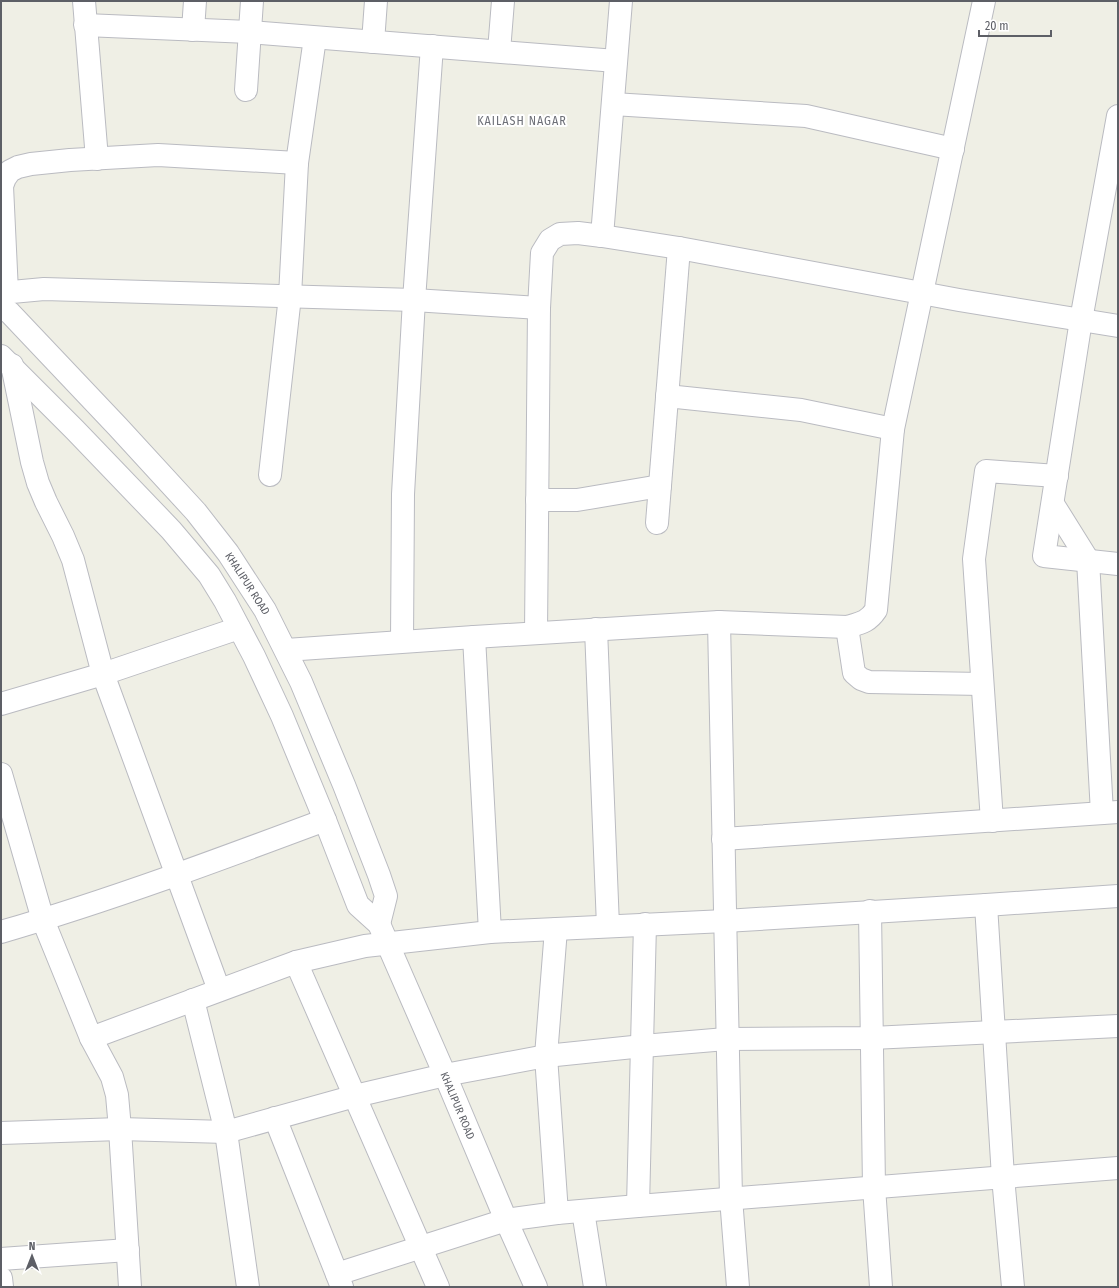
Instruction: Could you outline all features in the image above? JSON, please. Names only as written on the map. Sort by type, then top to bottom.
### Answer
[{"type":"street","points":[[84,1],[97,159]]},
{"type":"street","points":[[193,30],[195,1]]},
{"type":"street","points":[[246,90],[252,1]]},
{"type":"street","points":[[373,42],[376,1]]},
{"type":"street","points":[[499,51],[503,1]]},
{"type":"street","points":[[602,236],[621,1]]},
{"type":"street","points":[[254,656],[286,650],[402,641],[719,622],[847,627],[862,623],[871,618],[876,610],[893,429],[984,1]]},
{"type":"street","points":[[85,25],[250,32],[616,61]]},
{"type":"street","points":[[270,476],[290,296],[297,163],[315,38]]},
{"type":"street","points":[[402,641],[402,494],[432,46]]},
{"type":"street","points":[[613,104],[806,116],[953,149]]},
{"type":"street","points":[[1118,116],[1081,320],[1044,556],[1118,564]]},
{"type":"street","points":[[297,163],[158,155],[31,164],[18,167],[10,171],[2,186],[3,297],[44,289],[414,300],[539,308]]},
{"type":"street","points":[[536,633],[539,308],[542,253],[550,240],[560,234],[578,233],[679,248],[923,293],[1118,326]]},
{"type":"street","points":[[657,523],[679,248]]},
{"type":"street","name":"KHALIPUR ROAD","points":[[3,297],[10,314],[118,427],[196,512],[232,559],[265,610],[286,650],[344,785],[379,875],[386,896],[380,924]]},
{"type":"street","points":[[6,360],[32,462],[46,502],[73,560],[103,674],[219,990]]},
{"type":"street","name":"KHALIPUR ROAD","points":[[6,360],[171,530],[209,575],[225,600],[254,656],[282,716],[358,905],[380,924],[536,1287]]},
{"type":"street","points":[[667,396],[801,410],[893,429]]},
{"type":"street","points":[[992,821],[974,559],[986,471],[1057,476]]},
{"type":"street","points":[[537,500],[578,500],[660,486]]},
{"type":"street","points":[[723,839],[1110,812],[1088,560],[1053,504]]},
{"type":"street","points":[[719,622],[730,1198],[738,1287]]},
{"type":"street","points":[[847,627],[854,673],[860,679],[869,682],[982,684]]},
{"type":"street","points":[[1,704],[103,674],[240,628]]},
{"type":"street","points":[[596,629],[608,926]]},
{"type":"street","points":[[474,637],[490,932]]},
{"type":"street","points":[[1,774],[43,920],[90,1038],[112,1077],[116,1095],[120,1129],[130,1287]]},
{"type":"street","points":[[1,932],[43,920],[178,875],[325,820]]},
{"type":"street","points":[[90,1038],[296,962],[365,946],[490,932],[725,920],[1118,896]]},
{"type":"street","points":[[986,905],[1003,1177],[1013,1287]]},
{"type":"street","points":[[870,911],[874,1187],[881,1287]]},
{"type":"street","points":[[638,1206],[646,924]]},
{"type":"street","points":[[556,929],[546,1056],[557,1213]]},
{"type":"street","points":[[296,962],[438,1287]]},
{"type":"street","points":[[193,1000],[226,1132],[248,1287]]},
{"type":"street","points":[[1,1133],[120,1129],[226,1132],[355,1096],[445,1075],[546,1056],[643,1046],[726,1039],[872,1038],[1118,1026]]},
{"type":"street","points":[[276,1118],[340,1281],[421,1247],[506,1220],[557,1213],[730,1198],[1118,1168]]},
{"type":"street","points":[[583,1211],[595,1287]]},
{"type":"street","points":[[1,1259],[128,1250]]},
{"type":"street","points":[[1,1278],[2,1287]]},
{"type":"district","name":"KAILASH NAGAR","points":[[522,121]]}]
